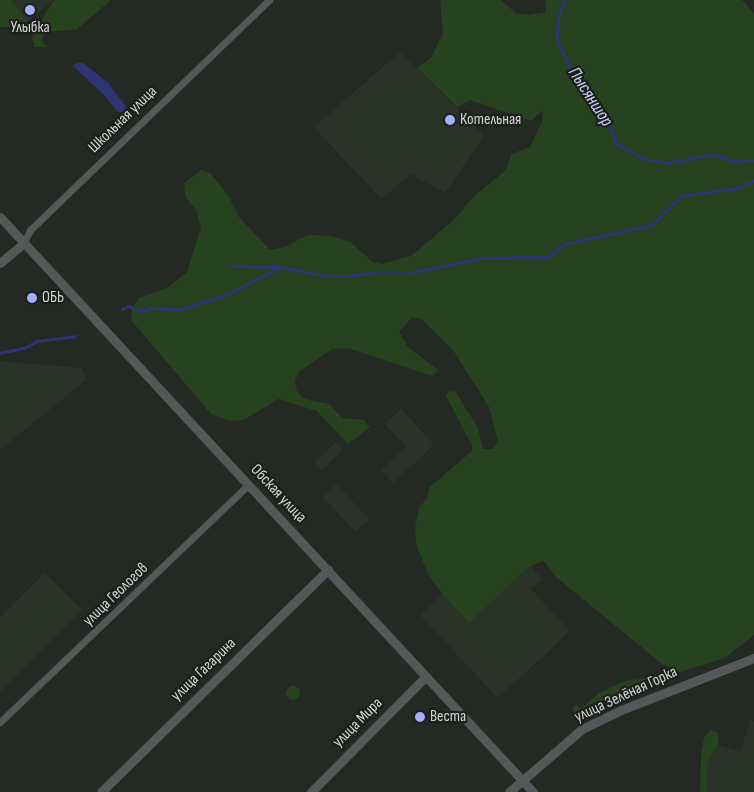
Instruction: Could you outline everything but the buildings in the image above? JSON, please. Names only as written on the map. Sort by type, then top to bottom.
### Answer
[{"type":"street","name":"Школьная улица","points":[[0,263],[23,244],[30,230],[269,0]]},
{"type":"street","name":"Обская улица","points":[[0,217],[533,792]]},
{"type":"street","name":"улица Геологов","points":[[0,722],[104,626],[248,485]]},
{"type":"street","name":"улица Гагарина","points":[[101,792],[328,570]]},
{"type":"street","name":"улица Зелёная Горка","points":[[509,792],[564,742],[602,718],[754,658]]},
{"type":"street","name":"улица Мира","points":[[311,792],[426,676]]},
{"type":"shaded area","name":"Улыбка","points":[[11,0],[54,0],[27,21]]},
{"type":"shaded area","points":[[400,52],[484,135],[445,193],[411,174],[381,199],[314,127]]},
{"type":"shaded area","points":[[82,62],[108,83],[128,109],[123,113],[117,111],[104,95],[72,65]]},
{"type":"shaded area","points":[[0,361],[81,368],[87,379],[0,450]]},
{"type":"shaded area","points":[[401,409],[434,445],[393,483],[381,470],[406,446],[385,424]]},
{"type":"shaded area","points":[[336,442],[344,450],[322,470],[315,462]]},
{"type":"shaded area","points":[[336,484],[369,519],[355,531],[323,497]]},
{"type":"shaded area","points":[[530,566],[542,579],[531,589],[570,631],[498,698],[420,615],[442,594],[469,623]]},
{"type":"shaded area","points":[[45,573],[83,610],[0,692],[0,617]]},
{"type":"shaded area","points":[[750,719],[754,721],[754,792],[707,792],[708,760],[714,749],[718,745],[741,752]]},
{"type":"green space","points":[[0,0],[11,0],[27,21],[23,27],[0,27]]},
{"type":"green space","points":[[54,0],[111,0],[77,29],[46,32],[41,40],[47,47],[35,47],[32,39],[34,32]]},
{"type":"green space","points":[[440,0],[500,0],[516,13],[529,15],[546,12],[545,0],[742,0],[754,13],[754,635],[725,658],[680,672],[662,664],[556,577],[544,561],[530,566],[469,623],[442,594],[428,574],[416,544],[415,528],[419,508],[427,498],[429,488],[472,451],[472,445],[446,396],[449,391],[456,392],[478,428],[483,449],[493,449],[498,441],[489,407],[453,350],[421,319],[412,317],[399,332],[408,347],[438,370],[433,376],[348,348],[332,349],[300,371],[295,381],[297,392],[305,399],[329,404],[342,418],[364,420],[370,427],[348,444],[317,411],[278,399],[244,420],[229,421],[211,414],[131,320],[132,308],[139,298],[167,288],[187,272],[201,227],[196,210],[185,196],[184,183],[201,170],[210,173],[228,195],[239,217],[270,250],[285,247],[308,235],[331,236],[350,242],[373,262],[382,264],[411,256],[455,219],[472,198],[506,170],[511,154],[530,147],[542,121],[543,110],[531,121],[470,100],[457,107],[417,68],[431,58],[443,33]]},
{"type":"green space","points":[[648,678],[658,681],[576,722],[573,708],[576,704],[581,709],[599,693],[624,681]]},
{"type":"green space","points":[[290,686],[296,686],[300,693],[296,700],[290,700],[286,696],[286,690]]},
{"type":"green space","points":[[710,730],[718,733],[718,745],[708,760],[707,792],[700,792],[701,754],[704,738]]},
{"type":"waterway","name":"Пысяншор","points":[[565,0],[559,15],[557,39],[578,85],[607,117],[617,144],[644,159],[669,163],[712,154],[733,161],[754,160]]},
{"type":"waterway","points":[[231,266],[279,267],[327,276],[347,276],[374,272],[414,272],[482,258],[548,257],[564,244],[652,225],[681,196],[739,188],[754,180]]},
{"type":"waterway","points":[[122,309],[129,306],[142,312],[148,308],[180,309],[224,296],[278,268]]},
{"type":"waterway","points":[[0,353],[24,348],[37,341],[75,336]]},
{"type":"place","name":"Улыбка","points":[[30,10]]},
{"type":"place","name":"Котельная","points":[[450,120]]},
{"type":"place","name":"ОБЬ","points":[[32,298]]},
{"type":"place","name":"Веста","points":[[420,717]]}]
